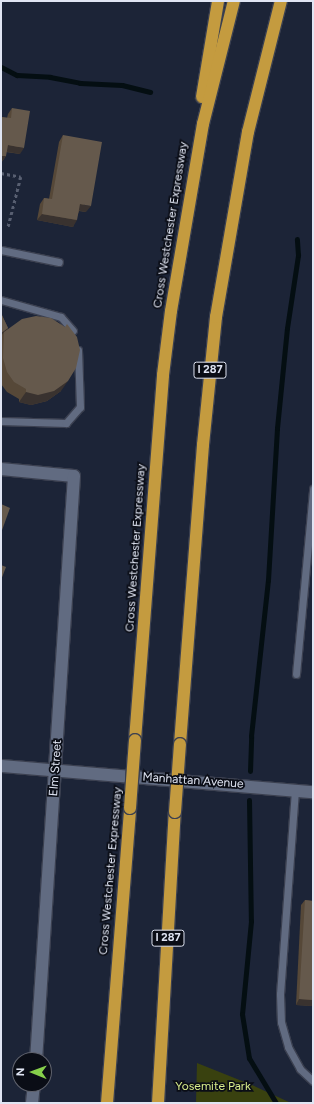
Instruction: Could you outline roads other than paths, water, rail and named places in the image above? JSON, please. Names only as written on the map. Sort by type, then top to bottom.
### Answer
[{"type":"highway","points":[[191,185],[207,62],[218,1]]},
{"type":"highway","name":"Cross Westchester Expressway","points":[[107,1103],[163,376],[191,185],[203,124],[234,1]]},
{"type":"highway","name":"I 287","points":[[158,1103],[180,744],[204,438],[216,317],[248,132],[281,1]]},
{"type":"street","name":"Elm Street","points":[[1,469],[74,476],[56,772],[37,1052]]},
{"type":"street","name":"Manhattan Avenue","points":[[1,766],[56,772],[313,792]]},
{"type":"street","points":[[32,1103],[33,1092]]},
{"type":"lane","points":[[1,250],[59,262]]},
{"type":"lane","points":[[1,300],[61,316],[77,337]]},
{"type":"lane","points":[[1,421],[66,424],[80,407],[78,345]]},
{"type":"lane","points":[[296,674],[313,489]]},
{"type":"lane","points":[[295,790],[280,994],[281,1022],[288,1047],[300,1068],[313,1081]]},
{"type":"waterway","points":[[1,67],[17,75],[50,77],[80,83],[122,85],[150,92]]},
{"type":"waterway","points":[[250,771],[251,736],[268,580],[277,428],[287,328],[298,255],[297,239]]},
{"type":"waterway","points":[[249,800],[251,921],[242,1014],[249,1058],[276,1103]]},
{"type":"park label","name":"Yosemite Park","points":[[213,1087]]}]
